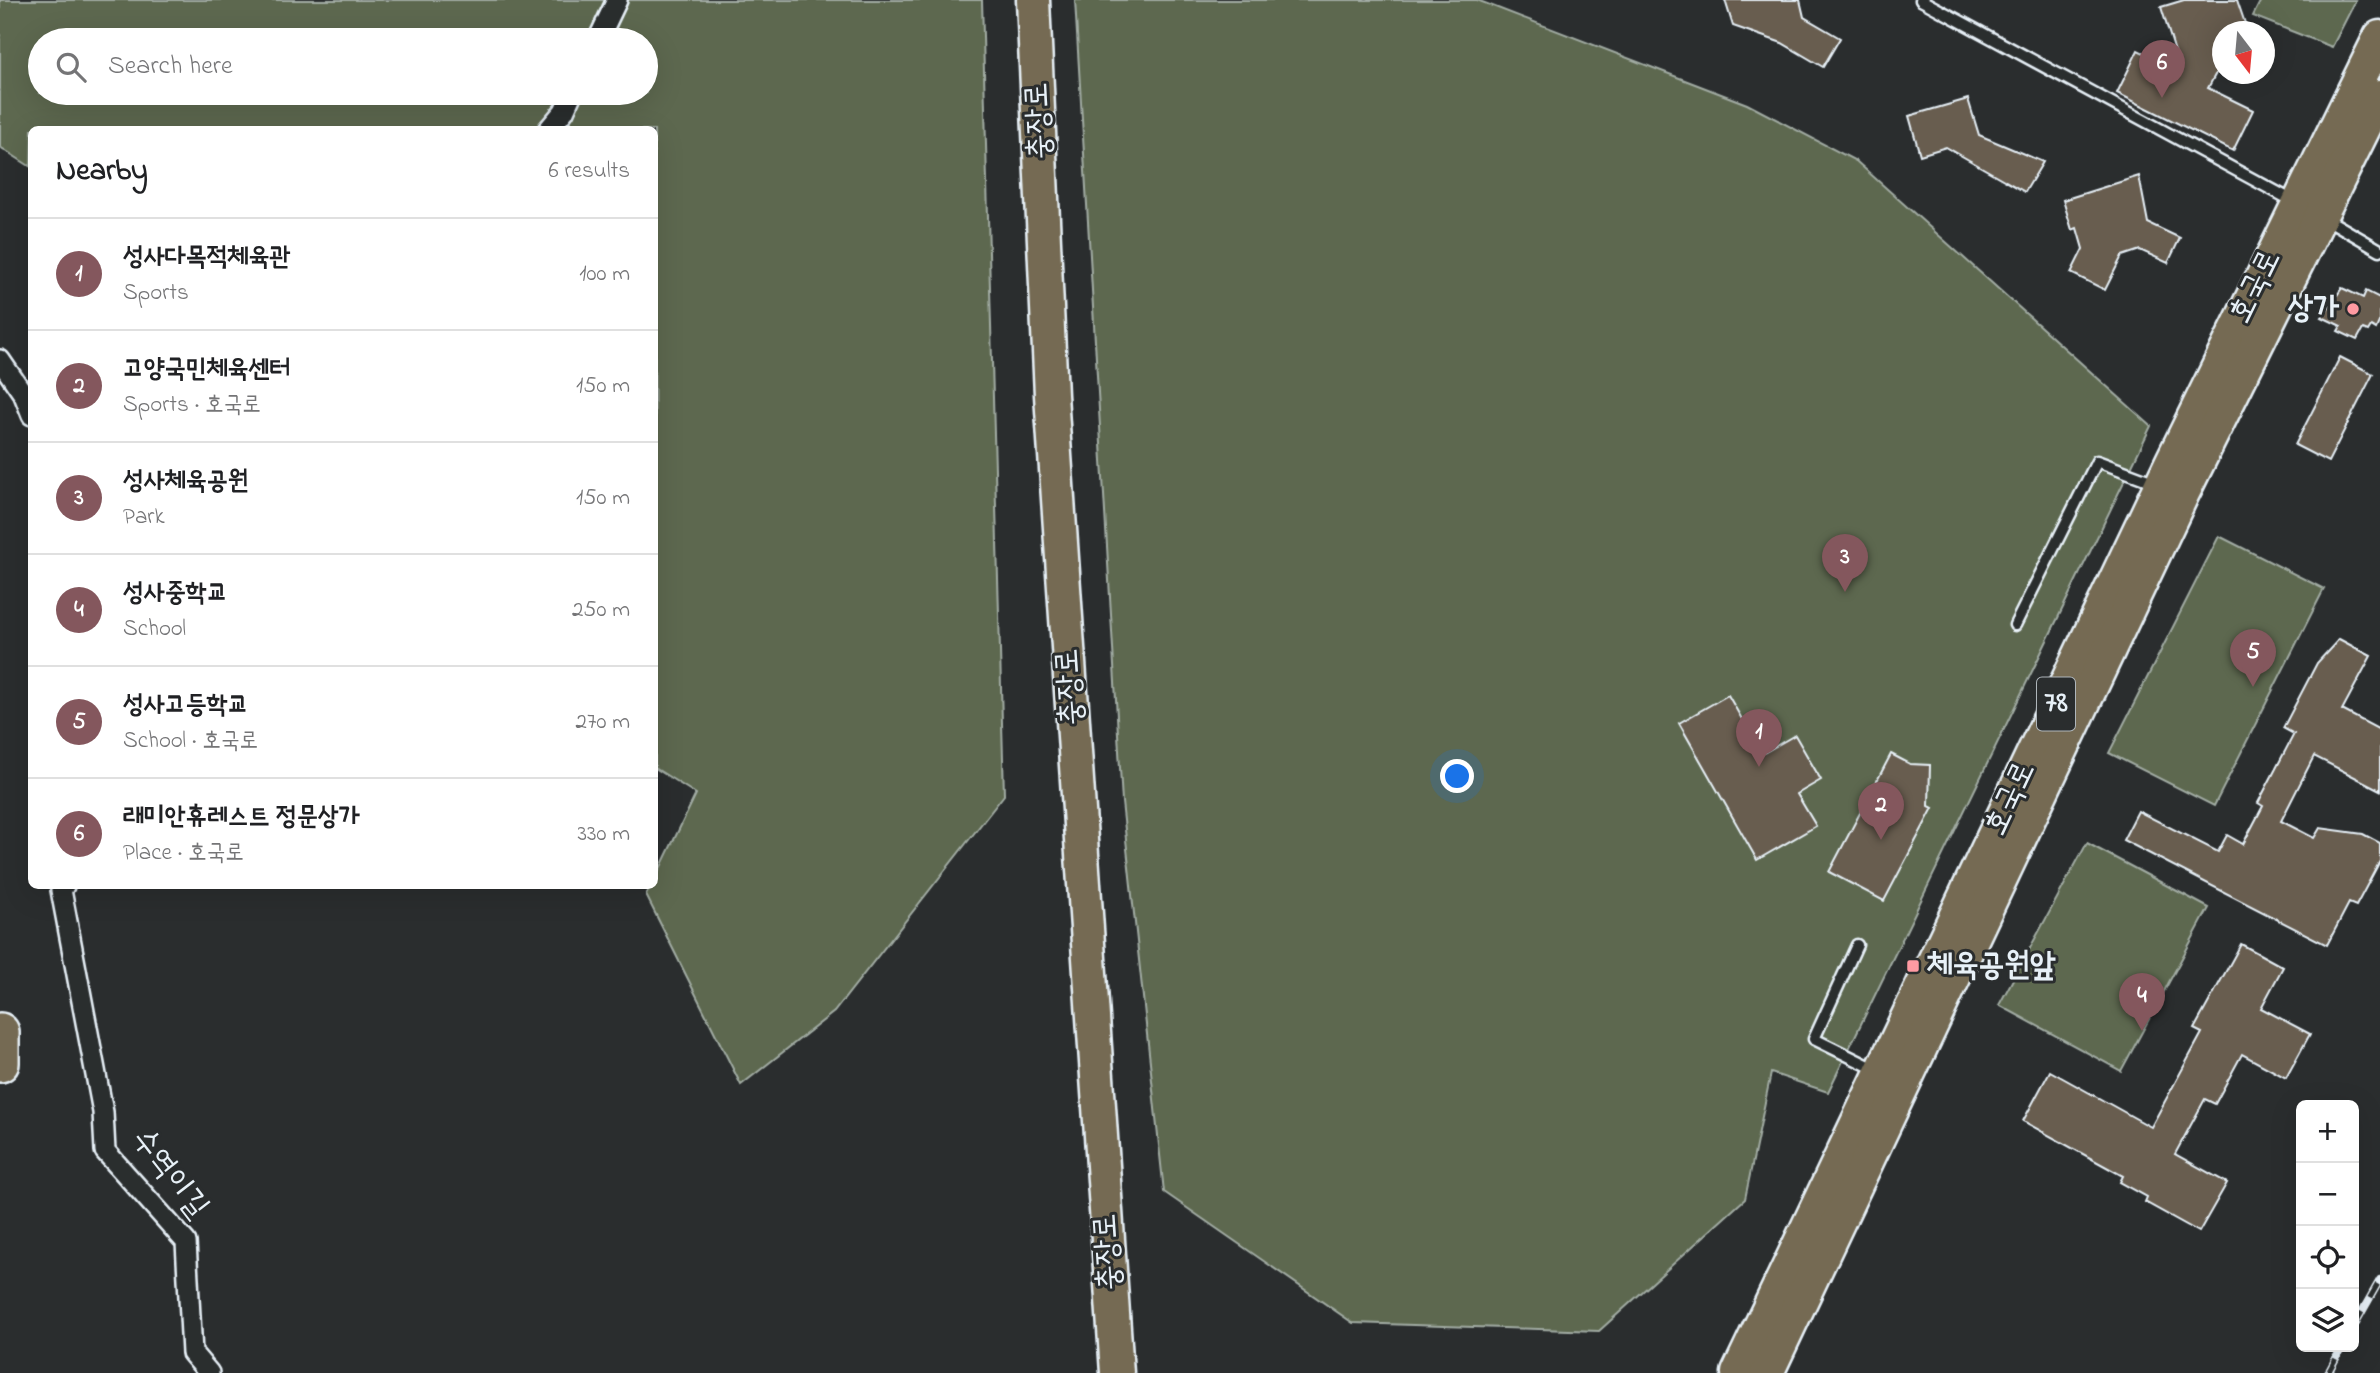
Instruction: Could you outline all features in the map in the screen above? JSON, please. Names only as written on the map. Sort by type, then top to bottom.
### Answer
[{"type":"highway","points":[[0,1032],[0,1063]]},
{"type":"main road","name":"충장로","points":[[1033,0],[1051,396],[1117,1373]]},
{"type":"main road","name":"호국로","points":[[1767,1373],[1895,1076],[2172,489],[2308,209],[2380,37]]},
{"type":"main road","name":"호국로","points":[[2308,209],[2380,96]]},
{"type":"main road","name":"호국로","points":[[1738,1373],[1895,1076]]},
{"type":"street","points":[[604,28],[617,0]]},
{"type":"street","points":[[551,126],[567,105]]},
{"type":"street","points":[[0,360],[28,405]]},
{"type":"street","name":"수역이길","points":[[62,889],[103,1112],[105,1151],[186,1242],[192,1353],[209,1373]]},
{"type":"lane","points":[[1921,0],[2380,250]]},
{"type":"lane","points":[[2015,625],[2097,461],[2172,489]]},
{"type":"lane","points":[[1857,945],[1814,1039],[1895,1076]]},
{"type":"green space","points":[[0,0],[982,0],[1004,795],[834,1012],[741,1085],[646,895],[649,889],[658,889],[658,873],[696,794],[658,770],[658,126],[28,126],[28,165],[0,147]]},
{"type":"green space","points":[[1075,0],[1477,0],[1747,104],[1856,161],[2151,426],[1828,1092],[1771,1073],[1745,1199],[1599,1331],[1353,1323],[1164,1192],[1122,802]]},
{"type":"green space","points":[[2261,0],[2356,0],[2332,47],[2275,25],[2275,21],[2253,16]]},
{"type":"green space","points":[[2219,536],[2324,589],[2214,806],[2109,753]]},
{"type":"green space","points":[[2087,843],[2209,908],[2121,1071],[1999,1005]]},
{"type":"building","points":[[1725,0],[1800,0],[1804,17],[1840,38],[1823,67],[1782,43],[1733,26]]},
{"type":"building","points":[[2184,0],[2237,0],[2244,21],[2212,21],[2212,81],[2208,88],[2253,110],[2233,151],[2117,93],[2138,50],[2181,71],[2161,7]]},
{"type":"building","points":[[1968,99],[1979,135],[2043,162],[2025,192],[1946,147],[1920,155],[1909,116]]},
{"type":"building","points":[[2139,176],[2148,223],[2180,238],[2168,263],[2140,250],[2122,256],[2105,290],[2071,273],[2083,249],[2077,228],[2072,230],[2063,200]]},
{"type":"building","name":"상가","points":[[2342,288],[2363,298],[2366,291],[2380,298],[2380,320],[2376,329],[2371,326],[2368,331],[2363,329],[2357,340],[2338,331],[2341,326],[2322,317]]},
{"type":"building","points":[[2340,357],[2373,374],[2328,462],[2295,445]]},
{"type":"building","points":[[2339,639],[2371,656],[2342,710],[2380,730],[2380,790],[2314,756],[2281,821],[2314,838],[2320,828],[2363,834],[2380,843],[2380,861],[2356,906],[2349,903],[2327,945],[2123,840],[2138,811],[2218,852],[2227,835],[2243,844],[2263,806],[2258,803],[2294,734],[2283,728],[2317,663]]},
{"type":"building","points":[[1728,695],[1762,754],[1795,735],[1821,780],[1797,794],[1816,826],[1757,860],[1679,723]]},
{"type":"building","points":[[1891,754],[1910,764],[1930,765],[1929,806],[1933,808],[1884,901],[1829,872]]},
{"type":"building","points":[[2241,944],[2283,967],[2261,1008],[2310,1034],[2286,1078],[2242,1054],[2215,1104],[2205,1099],[2175,1154],[2227,1183],[2199,1232],[2145,1202],[2147,1197],[2120,1182],[2123,1176],[2023,1121],[2050,1071],[2151,1127],[2202,1033],[2194,1029]]},
{"type":"railway","points":[[2359,1317],[2380,1280]]},
{"type":"railway","points":[[2328,1373],[2339,1352]]},
{"type":"place","name":"래미안휴레스트 정문상가","points":[[2162,98]]},
{"type":"place","name":"상가","points":[[2353,309]]},
{"type":"place","name":"성사체육공원","points":[[1845,592]]},
{"type":"place","name":"성사고등학교","points":[[2253,687]]},
{"type":"place","name":"성사다목적체육관","points":[[1759,767]]},
{"type":"place","name":"고양국민체육센터","points":[[1881,840]]},
{"type":"place","name":"체육공원앞","points":[[1913,966]]},
{"type":"place","name":"성사중학교","points":[[2142,1031]]}]
